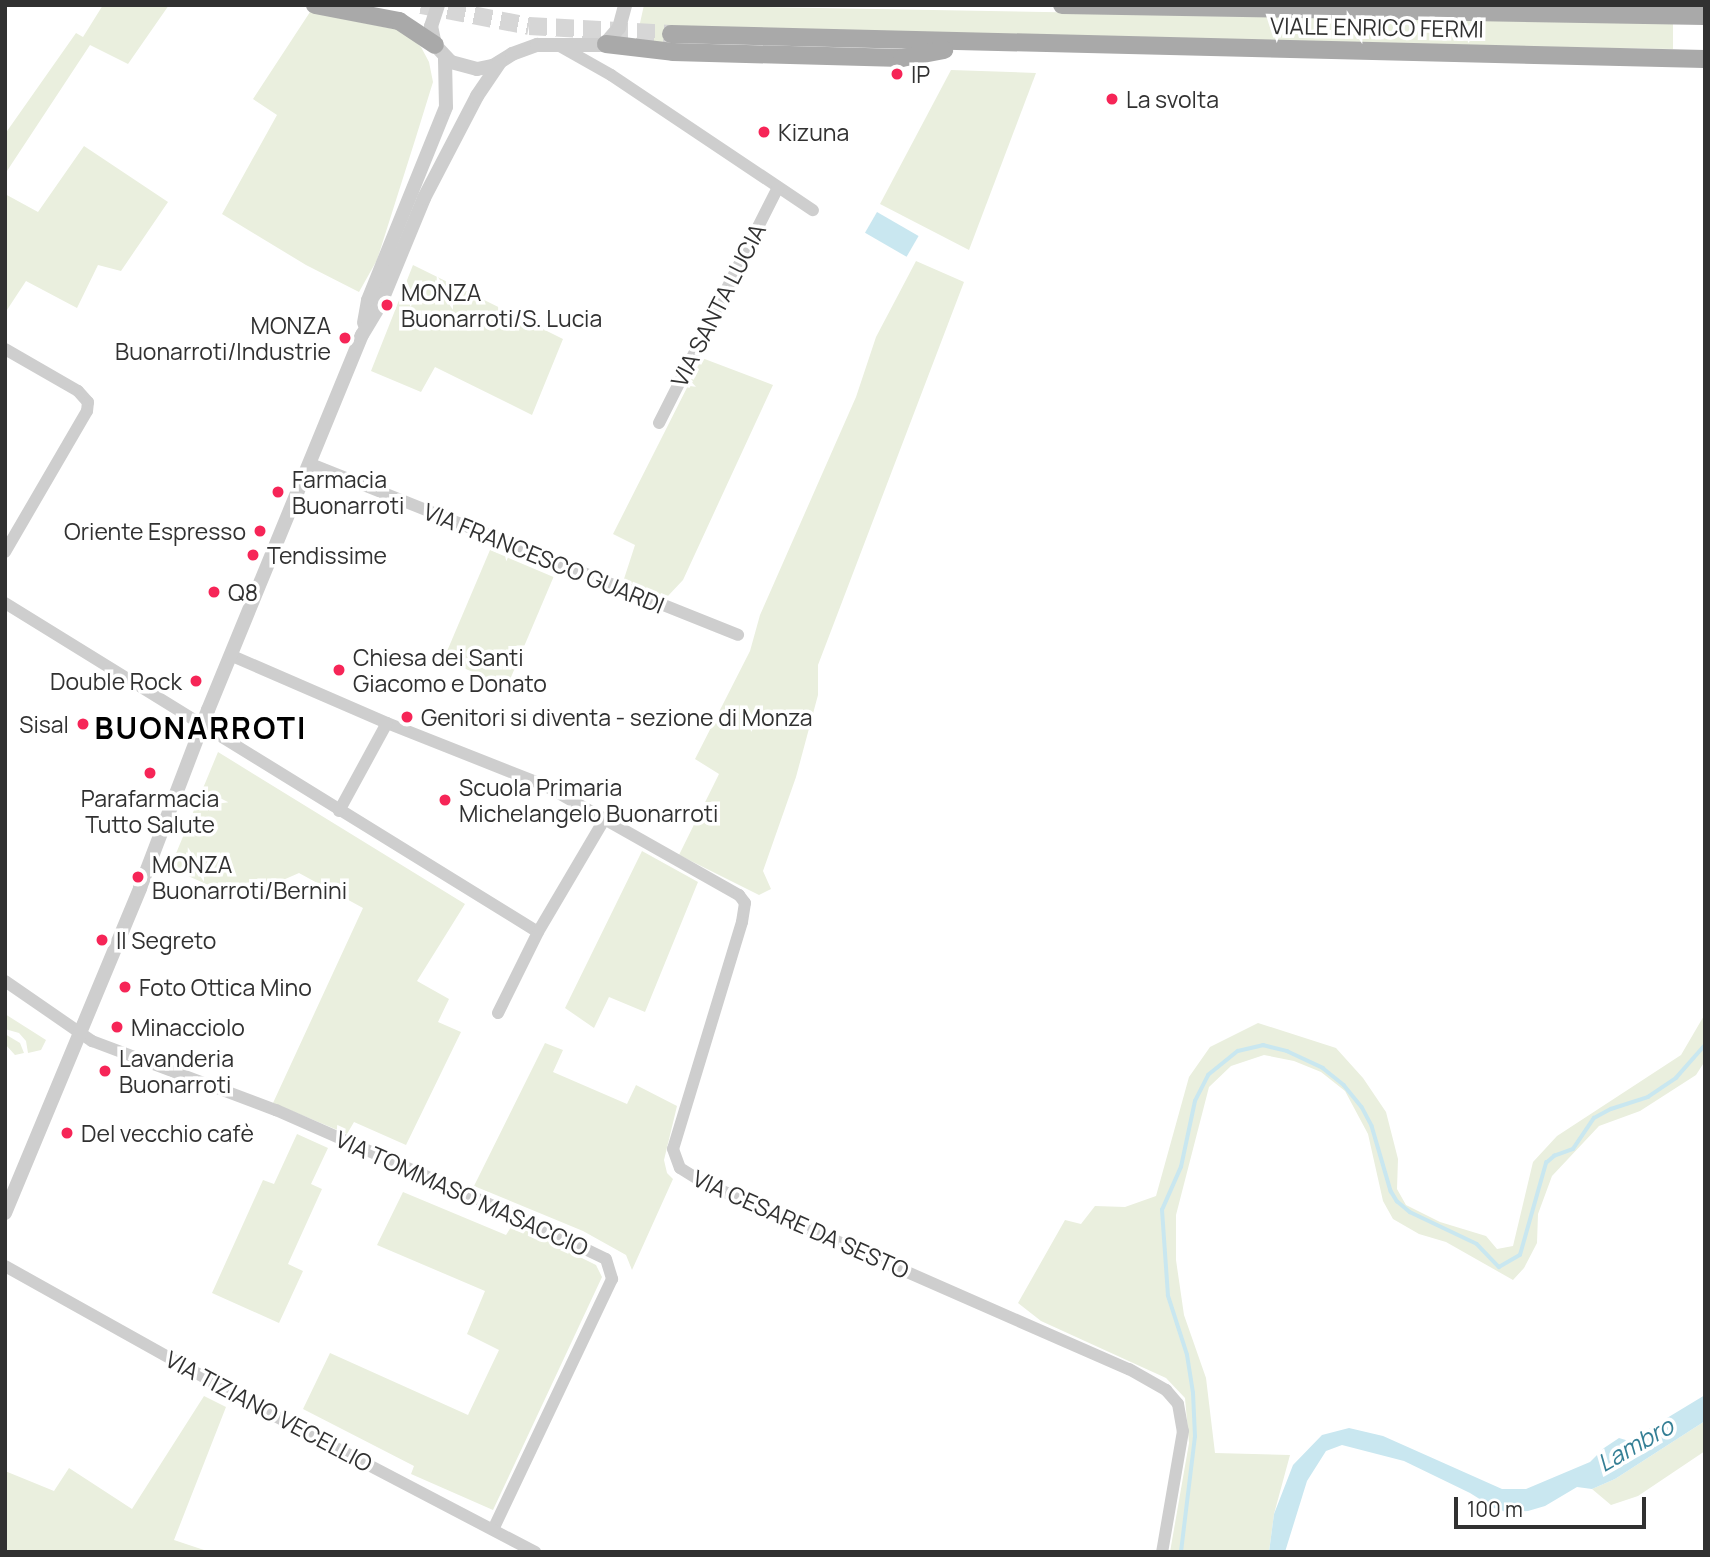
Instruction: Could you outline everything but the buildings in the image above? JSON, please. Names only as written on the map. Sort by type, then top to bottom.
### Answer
[{"type":"main road","points":[[315,5],[399,21],[440,51]]},
{"type":"main road","name":"VIALE ENRICO FERMI","points":[[1062,5],[1705,16]]},
{"type":"main road","name":"VIALE ENRICO FERMI","points":[[671,34],[975,44],[1705,58]]},
{"type":"main road","points":[[604,45],[673,52],[902,58],[975,44]]},
{"type":"street","points":[[362,335],[369,300],[446,107],[440,51],[431,26],[438,5]]},
{"type":"street","points":[[611,75],[601,62],[604,45],[619,28],[625,5]]},
{"type":"street","points":[[556,44],[611,75],[813,209]]},
{"type":"street","points":[[440,51],[468,69],[500,62],[529,46],[604,45]]},
{"type":"street","points":[[5,1213],[362,335],[380,305],[424,198],[477,96],[500,62]]},
{"type":"street","name":"VIA SANTA LUCIA","points":[[659,423],[778,187]]},
{"type":"street","points":[[5,349],[78,391],[88,402],[87,411],[5,552]]},
{"type":"street","name":"VIA FRANCESCO GUARDI","points":[[311,464],[738,635]]},
{"type":"street","points":[[7,609],[538,932]]},
{"type":"street","points":[[230,655],[387,723],[527,777],[604,820],[538,932],[498,1013]]},
{"type":"street","points":[[340,811],[387,723]]},
{"type":"street","name":"VIA CESARE DA SESTO","points":[[604,820],[739,895],[744,903],[742,922],[673,1149],[680,1168],[702,1182],[1129,1369],[1166,1390],[1178,1404],[1183,1431],[1162,1552]]},
{"type":"street","name":"VIA TOMMASO MASACCIO","points":[[5,981],[92,1041],[276,1110],[521,1218],[606,1259],[612,1279],[494,1528]]},
{"type":"street","name":"VIA TIZIANO VECELLIO","points":[[5,1266],[250,1403],[494,1528],[535,1552]]},
{"type":"green space","points":[[103,5],[169,5],[128,64],[90,45],[5,174],[5,134],[76,33],[83,37]]},
{"type":"green space","points":[[644,5],[1673,23],[1673,49],[1105,40],[666,26],[665,48],[636,41]]},
{"type":"green space","points":[[310,12],[404,31],[421,47],[429,62],[433,82],[377,260],[359,292],[306,265],[222,214],[277,115],[253,99]]},
{"type":"green space","points":[[951,70],[1036,73],[969,250],[880,204]]},
{"type":"green space","points":[[84,146],[168,202],[121,271],[98,265],[77,308],[26,281],[5,313],[5,194],[38,212]]},
{"type":"green space","points":[[916,261],[964,282],[818,665],[818,695],[796,777],[763,871],[771,889],[759,895],[679,855],[719,774],[695,759],[750,651],[760,615],[856,397],[876,337]]},
{"type":"green space","points":[[413,265],[563,339],[532,415],[435,367],[421,392],[371,371]]},
{"type":"green space","points":[[702,358],[773,385],[683,580],[667,597],[623,582],[635,545],[613,534]]},
{"type":"green space","points":[[490,550],[554,577],[507,687],[444,660]]},
{"type":"green space","points":[[218,752],[465,904],[417,981],[449,999],[438,1022],[461,1032],[406,1145],[354,1122],[347,1134],[273,1103],[363,908],[299,873],[240,899],[170,868]]},
{"type":"green space","points":[[642,851],[698,882],[645,1012],[609,997],[594,1028],[565,1008]]},
{"type":"green space","points":[[5,1014],[46,1040],[41,1050],[28,1053],[26,1041],[19,1033],[5,1029]]},
{"type":"green space","points":[[1705,1014],[1705,1061],[1696,1075],[1640,1111],[1599,1126],[1552,1176],[1538,1214],[1537,1243],[1524,1268],[1513,1280],[1446,1242],[1419,1234],[1393,1219],[1383,1201],[1368,1134],[1345,1091],[1321,1072],[1294,1061],[1264,1055],[1231,1066],[1209,1087],[1176,1215],[1176,1260],[1184,1315],[1206,1378],[1215,1453],[1290,1455],[1274,1514],[1269,1552],[1170,1552],[1189,1443],[1185,1398],[1166,1378],[1041,1321],[1018,1303],[1065,1220],[1081,1224],[1095,1206],[1125,1207],[1156,1196],[1189,1077],[1210,1047],[1258,1023],[1336,1048],[1363,1078],[1386,1112],[1398,1159],[1397,1189],[1406,1205],[1440,1222],[1486,1236],[1497,1249],[1513,1246],[1533,1162],[1557,1136],[1681,1055]]},
{"type":"green space","points":[[5,1034],[20,1043],[24,1053],[15,1055],[5,1044]]},
{"type":"green space","points":[[545,1043],[563,1050],[553,1072],[627,1104],[636,1085],[677,1106],[664,1160],[667,1173],[673,1179],[632,1270],[626,1255],[583,1231],[474,1186]]},
{"type":"green space","points":[[297,1134],[328,1148],[311,1184],[322,1189],[288,1264],[303,1271],[279,1323],[212,1293],[263,1180],[274,1184]]},
{"type":"green space","points":[[403,1192],[506,1235],[513,1224],[596,1265],[602,1277],[493,1510],[411,1474],[414,1466],[303,1409],[330,1353],[468,1415],[499,1350],[467,1334],[485,1291],[377,1245]]},
{"type":"green space","points":[[204,1396],[226,1407],[174,1540],[210,1552],[5,1552],[5,1471],[54,1491],[69,1468],[132,1509]]},
{"type":"green space","points":[[1705,1421],[1705,1451],[1638,1496],[1611,1505],[1592,1489],[1615,1479]]},
{"type":"water","points":[[877,212],[919,236],[907,257],[865,233]]},
{"type":"water","name":"Lambro","points":[[1705,1395],[1705,1421],[1615,1479],[1592,1489],[1577,1487],[1545,1506],[1528,1511],[1506,1512],[1494,1508],[1470,1493],[1404,1461],[1342,1445],[1326,1451],[1307,1481],[1285,1552],[1269,1552],[1274,1514],[1293,1465],[1322,1435],[1349,1428],[1383,1436],[1502,1489],[1526,1489],[1590,1462],[1619,1438],[1629,1441]]},
{"type":"waterway","points":[[1181,1552],[1195,1437],[1193,1393],[1187,1355],[1168,1296],[1162,1210],[1181,1167],[1195,1101],[1208,1075],[1238,1051],[1263,1045],[1287,1051],[1323,1068],[1344,1085],[1362,1107],[1372,1126],[1391,1191],[1397,1201],[1410,1212],[1477,1244],[1499,1267],[1520,1255],[1546,1163],[1554,1156],[1573,1149],[1594,1118],[1611,1109],[1648,1097],[1676,1078],[1705,1045]]},
{"type":"tunnel","points":[[421,5],[529,26],[671,34]]},
{"type":"place","name":"IP","points":[[897,74]]},
{"type":"place","name":"La svolta","points":[[1112,99]]},
{"type":"place","name":"Kizuna","points":[[764,132]]},
{"type":"place","name":"MONZA Buonarroti/S. Lucia","points":[[387,305]]},
{"type":"place","name":"MONZA Buonarroti/Industrie","points":[[345,338]]},
{"type":"place","name":"Farmacia Buonarroti","points":[[278,492]]},
{"type":"place","name":"Oriente Espresso","points":[[260,531]]},
{"type":"place","name":"Tendissime","points":[[253,555]]},
{"type":"place","name":"Q8","points":[[214,592]]},
{"type":"place","name":"Chiesa dei Santi Giacomo e Donato","points":[[339,670]]},
{"type":"place","name":"Double Rock","points":[[196,681]]},
{"type":"place","name":"Genitori si diventa - sezione di Monza","points":[[407,717]]},
{"type":"place","name":"Sisal","points":[[83,724]]},
{"type":"place","name":"Parafarmacia Tutto Salute","points":[[150,773]]},
{"type":"place","name":"Scuola Primaria Michelangelo Buonarroti","points":[[445,800]]},
{"type":"place","name":"MONZA Buonarroti/Bernini","points":[[138,877]]},
{"type":"place","name":"Il Segreto","points":[[102,940]]},
{"type":"place","name":"Foto Ottica Mino","points":[[125,987]]},
{"type":"place","name":"Minacciolo","points":[[117,1027]]},
{"type":"place","name":"Lavanderia Buonarroti","points":[[105,1071]]},
{"type":"place","name":"Del vecchio cafè","points":[[67,1133]]},
{"type":"district","name":"BUONARROTI","points":[[201,728]]}]
